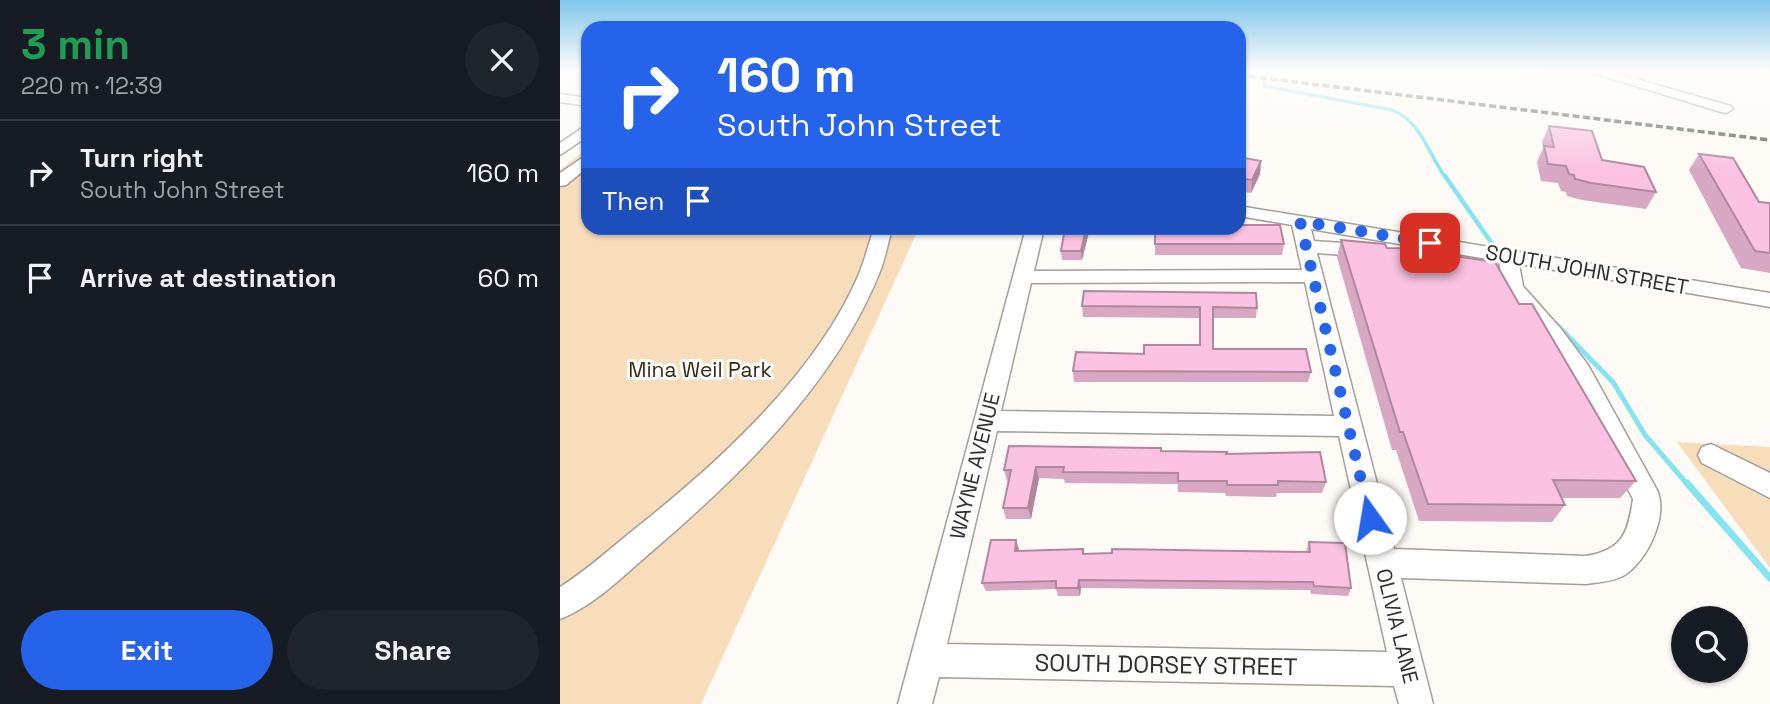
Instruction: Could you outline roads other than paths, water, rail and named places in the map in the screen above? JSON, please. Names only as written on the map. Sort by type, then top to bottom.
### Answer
[{"type":"street","points":[[1712,105],[1726,109]]},
{"type":"street","points":[[560,150],[581,135]]},
{"type":"street","points":[[560,181],[581,164]]},
{"type":"street","points":[[1246,214],[1302,234]]},
{"type":"street","name":"SOUTH JOHN STREET","points":[[1302,234],[1417,256],[1770,300]]},
{"type":"street","name":"OLIVIA LANE","points":[[1302,234],[1416,704]]},
{"type":"street","points":[[560,604],[680,512],[764,426],[823,354],[854,305],[877,257],[882,235]]},
{"type":"street","name":"WAYNE AVENUE","points":[[915,704],[1033,235]]},
{"type":"street","points":[[1381,563],[1587,569],[1612,566],[1628,555],[1644,524],[1647,499],[1619,443],[1580,371],[1553,334],[1513,288],[1510,266]]},
{"type":"street","points":[[1023,276],[1311,276]]},
{"type":"street","points":[[986,421],[1348,426]]},
{"type":"street","points":[[1711,456],[1770,486]]},
{"type":"street","name":"SOUTH DORSEY STREET","points":[[926,660],[1407,669]]},
{"type":"waterway","points":[[1365,105],[1392,110],[1411,122],[1446,178]]},
{"type":"waterway","points":[[1445,176],[1493,245]]},
{"type":"waterway","points":[[1556,324],[1613,382],[1645,435],[1688,485]]},
{"type":"waterway","points":[[1687,483],[1770,578]]},
{"type":"railway","points":[[1483,105],[1770,140]]},
{"type":"park label","name":"Mina Weil Park","points":[[700,370]]}]
